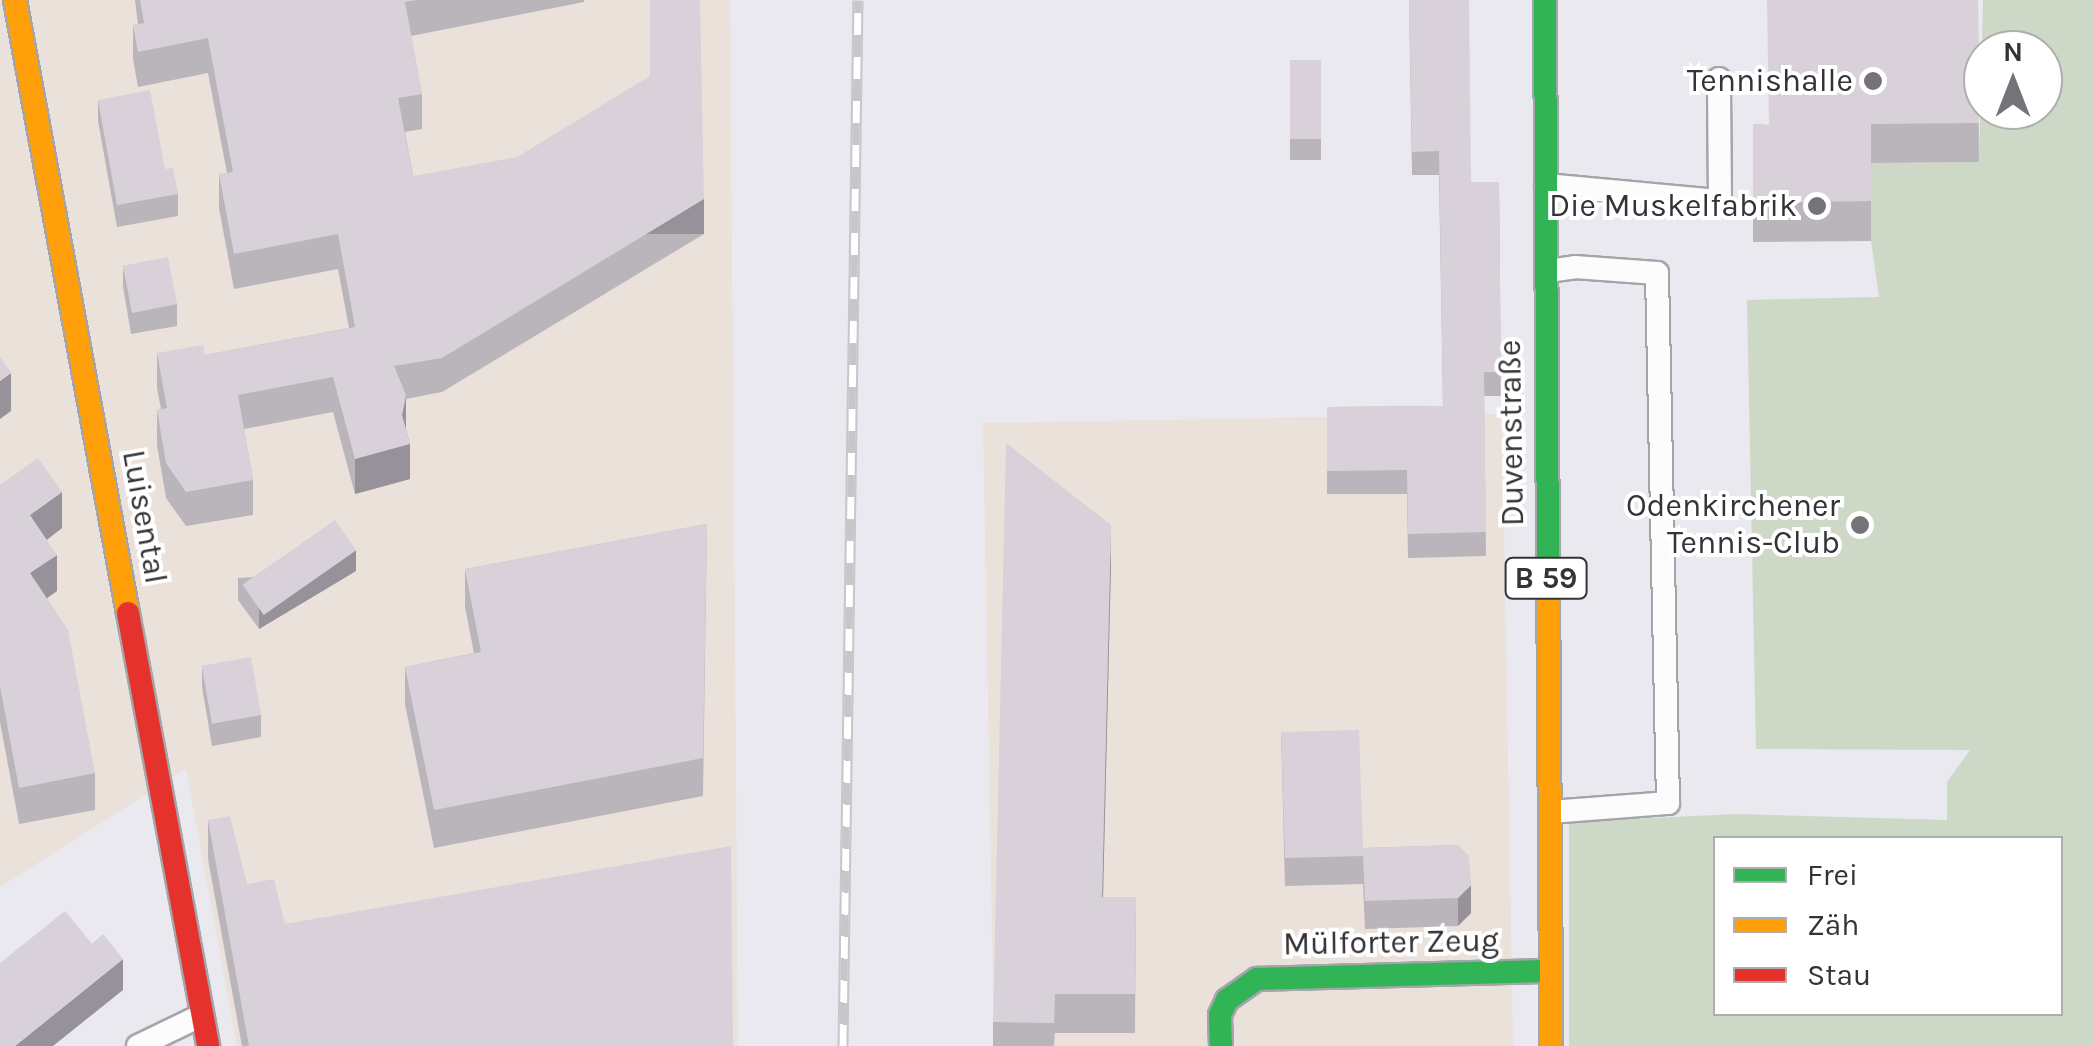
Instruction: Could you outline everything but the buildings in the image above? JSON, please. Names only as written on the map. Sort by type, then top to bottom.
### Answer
[{"type":"street","name":"Duvenstraße","points":[[1545,0],[1542,185],[1552,812],[1551,1046]]},
{"type":"street","name":"Luisental","points":[[19,1],[208,1046]]},
{"type":"street","name":"Mülforter Zeug","points":[[1221,1046],[1220,1014],[1227,1000],[1257,980],[1552,970]]},
{"type":"lane","points":[[1542,185],[1720,202],[1718,79]]},
{"type":"lane","points":[[1543,272],[1575,267],[1657,274],[1668,803],[1552,812]]},
{"type":"lane","points":[[138,1046],[202,1014]]},
{"type":"shaded area","points":[[0,0],[730,0],[738,1046],[237,1046],[186,769],[0,887]]},
{"type":"shaded area","points":[[1502,414],[1513,1046],[994,1046],[983,423]]},
{"type":"green space","points":[[1983,0],[2093,0],[2093,1046],[1569,1046],[1569,822],[1737,814],[1947,820],[1947,782],[1970,750],[1756,749],[1747,300],[1879,297],[1871,241],[1871,163],[1979,162],[1980,130],[2063,130],[2063,30],[1982,30]]},
{"type":"railway","points":[[843,1046],[858,0]]},
{"type":"traffic: fast","points":[[1545,0],[1548,569]]},
{"type":"traffic: fast","points":[[1221,1046],[1220,1015],[1227,1000],[1257,979],[1551,971]]},
{"type":"traffic: slow","points":[[15,0],[128,613]]},
{"type":"traffic: slow","points":[[1548,569],[1551,1046]]},
{"type":"traffic: jam","points":[[128,613],[208,1046]]},
{"type":"place","name":"Tennishalle","points":[[1873,81]]},
{"type":"place","name":"Die Muskelfabrik","points":[[1817,206]]},
{"type":"place","name":"Odenkirchener Tennis-Club","points":[[1860,525]]}]
